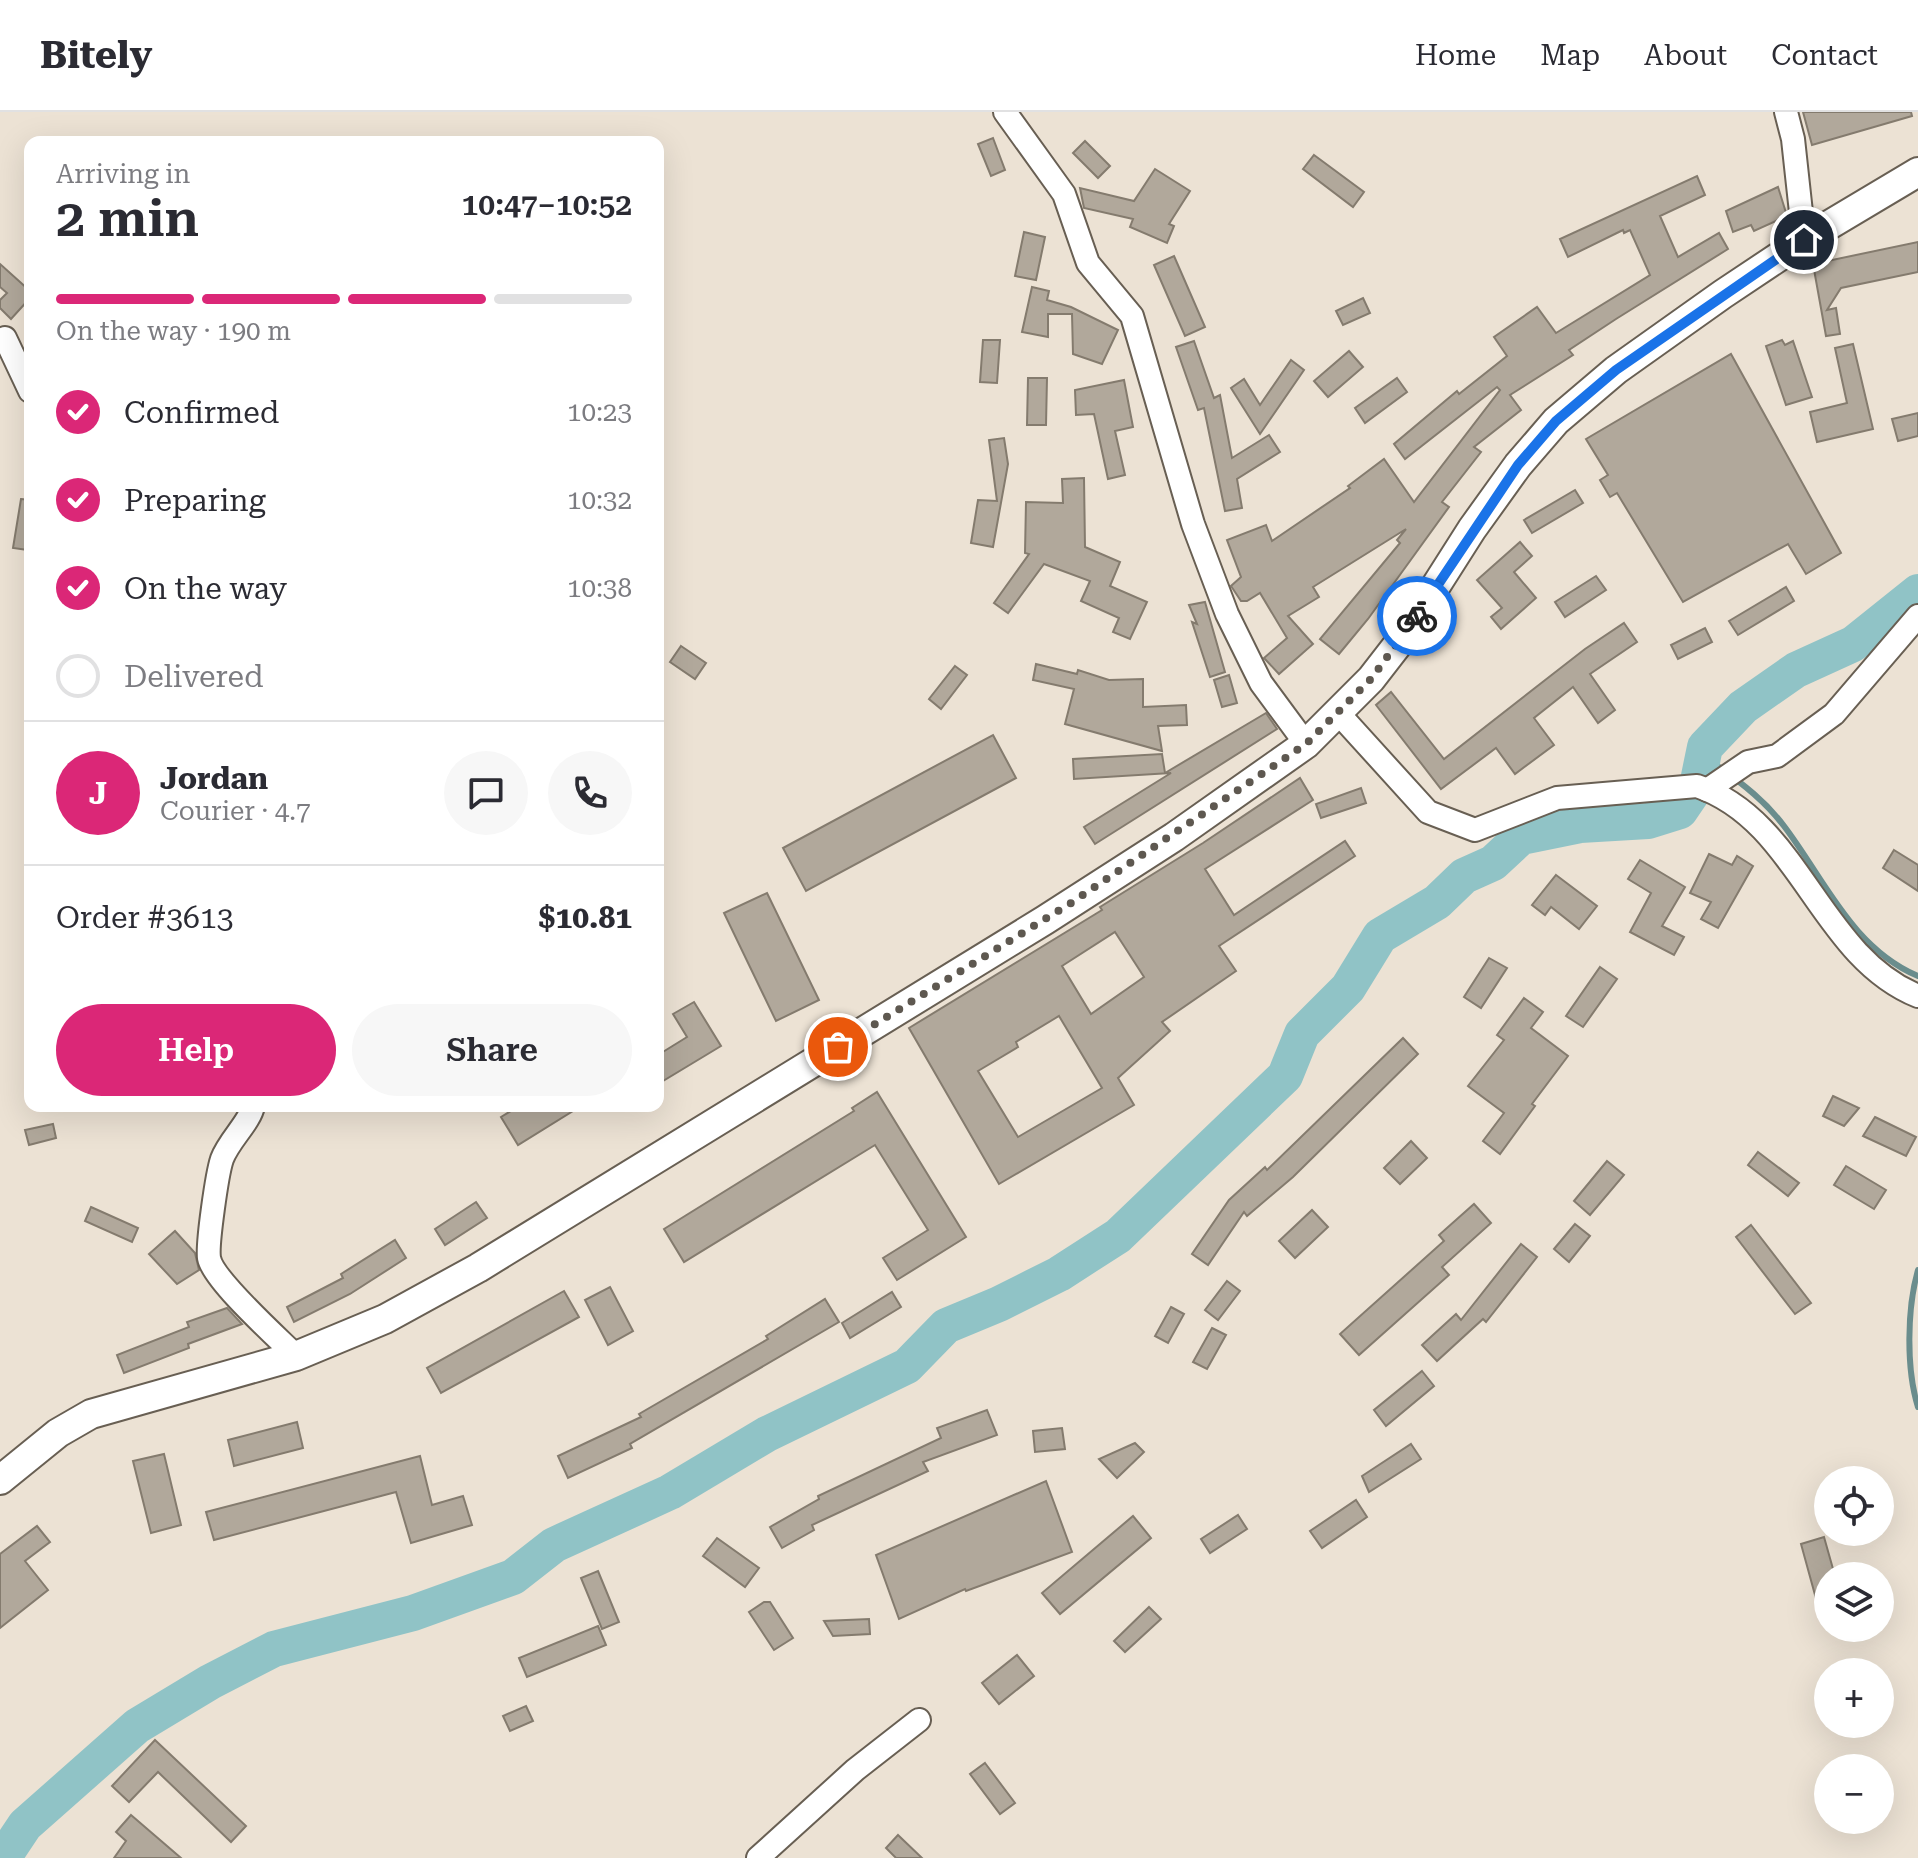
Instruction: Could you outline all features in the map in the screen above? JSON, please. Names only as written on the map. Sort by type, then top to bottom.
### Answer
[{"type":"street","points":[[1005,112],[1064,194],[1088,263],[1132,316],[1193,524],[1227,614],[1261,683],[1428,812],[1475,830],[1557,798],[1697,786],[1707,790],[1735,805],[1767,832],[1831,919],[1865,958],[1898,988],[1918,996]]},
{"type":"street","points":[[1786,112],[1793,139],[1804,240]]},
{"type":"street","points":[[0,1480],[58,1433],[91,1414],[296,1356],[385,1319],[478,1268],[1045,920],[1174,837],[1322,730],[1402,639],[1472,529],[1518,465],[1556,421],[1616,370],[1804,240],[1918,172]]},
{"type":"street","points":[[5,338],[24,378]]},
{"type":"street","points":[[1707,790],[1721,777],[1748,762],[1777,756],[1834,714],[1918,616]]},
{"type":"street","points":[[252,1112],[228,1143],[217,1174],[209,1259],[218,1276],[296,1356]]},
{"type":"street","points":[[758,1858],[855,1770],[919,1720]]},
{"type":"building","points":[[1803,112],[1911,112],[1912,116],[1812,145]]},
{"type":"building","points":[[993,138],[1005,170],[991,176],[978,144]]},
{"type":"building","points":[[1085,141],[1110,166],[1098,178],[1073,153]]},
{"type":"building","points":[[1314,155],[1364,192],[1353,207],[1303,169]]},
{"type":"building","points":[[1155,169],[1190,191],[1169,224],[1174,226],[1167,243],[1130,227],[1133,219],[1084,208],[1080,188],[1134,201]]},
{"type":"building","points":[[1697,176],[1705,195],[1660,216],[1678,257],[1719,233],[1728,249],[1569,350],[1573,355],[1510,395],[1521,410],[1474,447],[1481,452],[1442,502],[1449,507],[1368,619],[1339,654],[1320,639],[1400,543],[1397,540],[1406,529],[1313,587],[1319,597],[1288,616],[1313,644],[1279,674],[1264,658],[1287,638],[1260,593],[1241,601],[1231,586],[1241,577],[1227,540],[1266,525],[1272,541],[1350,488],[1348,486],[1384,459],[1414,502],[1500,390],[1497,387],[1405,459],[1394,444],[1457,391],[1459,394],[1507,356],[1494,337],[1537,307],[1556,333],[1650,275],[1630,230],[1624,233],[1623,230],[1568,257],[1560,239]]},
{"type":"building","points":[[1778,187],[1787,216],[1754,231],[1751,225],[1733,232],[1726,211]]},
{"type":"building","points":[[1024,232],[1045,237],[1036,280],[1015,276]]},
{"type":"building","points":[[1918,242],[1918,272],[1841,288],[1827,310],[1836,308],[1840,334],[1826,336],[1813,264]]},
{"type":"building","points":[[1174,256],[1205,327],[1185,336],[1154,265]]},
{"type":"building","points":[[0,264],[24,286],[24,305],[11,319],[0,308],[0,300],[7,293],[0,287]]},
{"type":"building","points":[[1032,287],[1049,291],[1047,300],[1071,307],[1118,330],[1102,364],[1073,354],[1072,314],[1048,314],[1048,337],[1022,332]]},
{"type":"building","points":[[1363,298],[1370,313],[1343,325],[1336,311]]},
{"type":"building","points":[[983,340],[1000,340],[997,383],[980,382]]},
{"type":"building","points":[[1782,340],[1785,345],[1793,341],[1812,397],[1786,405],[1766,346]]},
{"type":"building","points":[[1194,341],[1214,398],[1220,395],[1232,458],[1269,435],[1280,452],[1237,479],[1242,508],[1225,511],[1204,408],[1198,410],[1176,347]]},
{"type":"building","points":[[1853,344],[1873,429],[1817,442],[1810,412],[1847,403],[1835,348]]},
{"type":"building","points":[[1349,351],[1363,367],[1328,397],[1314,381]]},
{"type":"building","points":[[1731,354],[1841,553],[1806,574],[1788,544],[1683,602],[1617,493],[1610,497],[1600,480],[1608,475],[1586,439]]},
{"type":"building","points":[[1291,360],[1304,370],[1260,434],[1231,388],[1244,379],[1260,405]]},
{"type":"building","points":[[1028,378],[1047,378],[1046,425],[1027,425]]},
{"type":"building","points":[[1397,378],[1407,392],[1365,423],[1355,408]]},
{"type":"building","points":[[1124,380],[1133,427],[1115,431],[1125,475],[1108,479],[1094,414],[1076,415],[1075,390]]},
{"type":"building","points":[[1918,413],[1918,436],[1898,441],[1892,419]]},
{"type":"building","points":[[1004,438],[1008,464],[993,547],[971,543],[978,500],[997,501],[989,440]]},
{"type":"building","points":[[1084,478],[1085,547],[1120,562],[1110,586],[1147,602],[1130,639],[1113,632],[1119,618],[1081,601],[1090,581],[1044,564],[1008,613],[994,603],[1029,554],[1025,553],[1026,502],[1063,503],[1062,479]]},
{"type":"building","points":[[1575,490],[1583,503],[1532,533],[1524,520]]},
{"type":"building","points":[[21,499],[24,499],[24,549],[13,548]]},
{"type":"building","points":[[1520,542],[1532,556],[1514,572],[1536,598],[1501,629],[1491,617],[1502,608],[1477,580]]},
{"type":"building","points":[[1596,576],[1606,590],[1565,617],[1555,602]]},
{"type":"building","points":[[1786,587],[1794,601],[1738,635],[1729,621]]},
{"type":"building","points":[[1205,602],[1225,672],[1210,677],[1189,605]]},
{"type":"building","points":[[1624,623],[1637,642],[1590,674],[1615,710],[1598,723],[1573,687],[1534,718],[1554,745],[1515,774],[1496,748],[1441,789],[1376,705],[1391,692],[1444,759],[1585,649]]},
{"type":"building","points":[[1705,628],[1712,642],[1678,659],[1671,645]]},
{"type":"building","points":[[681,646],[706,663],[695,679],[670,662]]},
{"type":"building","points":[[1036,664],[1077,674],[1078,670],[1109,680],[1143,679],[1143,707],[1186,705],[1187,725],[1158,726],[1162,751],[1065,724],[1074,689],[1033,680]]},
{"type":"building","points":[[955,666],[967,675],[941,709],[929,699]]},
{"type":"building","points":[[1229,675],[1237,703],[1222,707],[1214,680]]},
{"type":"building","points":[[1266,713],[1277,729],[1095,844],[1084,827],[1171,773],[1074,779],[1073,759],[1162,754],[1165,773]]},
{"type":"building","points":[[993,735],[1016,778],[806,891],[783,848]]},
{"type":"building","points":[[1300,778],[1313,800],[1205,869],[1234,915],[1345,841],[1355,856],[1219,946],[1236,971],[1162,1022],[1170,1031],[1118,1078],[1134,1105],[999,1184],[909,1028],[1102,910],[1100,907]],"holes":[[[1115,932],[1144,977],[1091,1014],[1062,966]],[[1059,1016],[1102,1088],[1018,1137],[978,1071],[1018,1047],[1016,1042]]]},
{"type":"building","points":[[1361,788],[1366,803],[1321,818],[1316,804]]},
{"type":"building","points":[[1894,850],[1918,865],[1918,891],[1883,868]]},
{"type":"building","points":[[1709,854],[1732,865],[1737,856],[1753,866],[1718,928],[1701,919],[1711,902],[1690,893]]},
{"type":"building","points":[[1640,860],[1685,887],[1662,926],[1684,937],[1674,955],[1630,932],[1651,893],[1628,879]]},
{"type":"building","points":[[1556,875],[1597,906],[1579,929],[1551,907],[1545,915],[1532,905]]},
{"type":"building","points":[[767,893],[819,1000],[776,1021],[724,913]]},
{"type":"building","points":[[1489,958],[1507,968],[1481,1008],[1464,997]]},
{"type":"building","points":[[1600,967],[1617,979],[1583,1027],[1566,1016]]},
{"type":"building","points":[[1524,998],[1543,1012],[1531,1028],[1568,1056],[1500,1154],[1483,1141],[1504,1113],[1468,1086],[1504,1040],[1497,1035]]},
{"type":"building","points":[[694,1002],[721,1046],[664,1080],[664,1051],[687,1037],[673,1014]]},
{"type":"building","points":[[1403,1038],[1418,1054],[1293,1177],[1247,1216],[1244,1212],[1208,1265],[1192,1254],[1229,1200],[1265,1167],[1267,1170]]},
{"type":"building","points":[[877,1092],[966,1237],[897,1280],[883,1258],[928,1230],[875,1145],[684,1262],[664,1229],[854,1111],[852,1108]]},
{"type":"building","points":[[1833,1096],[1859,1108],[1844,1126],[1823,1116]]},
{"type":"building","points":[[509,1112],[571,1112],[518,1145],[501,1117]]},
{"type":"building","points":[[1875,1117],[1916,1137],[1906,1156],[1863,1136]]},
{"type":"building","points":[[53,1124],[56,1138],[29,1145],[25,1130]]},
{"type":"building","points":[[1411,1141],[1427,1158],[1400,1184],[1384,1168]]},
{"type":"building","points":[[1758,1152],[1799,1183],[1788,1196],[1748,1165]]},
{"type":"building","points":[[1607,1161],[1624,1175],[1590,1215],[1574,1201]]},
{"type":"building","points":[[1846,1166],[1886,1190],[1874,1209],[1834,1185]]},
{"type":"building","points":[[476,1202],[487,1218],[445,1245],[435,1229]]},
{"type":"building","points":[[1474,1204],[1491,1223],[1442,1267],[1449,1275],[1359,1355],[1340,1334],[1444,1241],[1439,1235]]},
{"type":"building","points":[[91,1207],[138,1228],[132,1242],[85,1221]]},
{"type":"building","points":[[1312,1210],[1328,1227],[1295,1258],[1279,1241]]},
{"type":"building","points":[[1575,1224],[1590,1236],[1569,1262],[1554,1249]]},
{"type":"building","points":[[1751,1225],[1811,1303],[1795,1314],[1736,1237]]},
{"type":"building","points":[[175,1231],[195,1253],[199,1270],[177,1284],[149,1254]]},
{"type":"building","points":[[395,1240],[406,1258],[350,1294],[294,1322],[287,1307],[343,1278],[341,1274]]},
{"type":"building","points":[[1521,1244],[1537,1257],[1486,1322],[1483,1319],[1437,1361],[1422,1345],[1456,1314],[1461,1320]]},
{"type":"building","points":[[1227,1281],[1240,1291],[1218,1320],[1205,1310]]},
{"type":"building","points":[[610,1287],[633,1331],[608,1345],[585,1300]]},
{"type":"building","points":[[564,1291],[579,1317],[441,1393],[427,1368]]},
{"type":"building","points":[[892,1292],[901,1307],[850,1338],[842,1323]]},
{"type":"building","points":[[825,1299],[839,1322],[630,1444],[632,1448],[568,1478],[558,1456],[641,1417],[639,1414],[768,1339],[766,1336]]},
{"type":"building","points":[[1171,1307],[1184,1314],[1168,1343],[1155,1336]]},
{"type":"building","points":[[227,1308],[242,1324],[124,1373],[117,1355],[189,1327],[187,1322]]},
{"type":"building","points":[[1212,1328],[1226,1335],[1207,1369],[1193,1362]]},
{"type":"building","points":[[1422,1371],[1434,1386],[1386,1426],[1374,1410]]},
{"type":"building","points":[[987,1410],[997,1435],[923,1462],[928,1471],[812,1525],[814,1530],[782,1548],[770,1527],[819,1499],[818,1496],[941,1438],[937,1428]]},
{"type":"building","points":[[297,1422],[303,1448],[234,1466],[228,1440]]},
{"type":"building","points":[[1062,1428],[1065,1449],[1035,1452],[1033,1431]]},
{"type":"building","points":[[1135,1443],[1144,1452],[1117,1478],[1099,1459]]},
{"type":"building","points":[[1411,1444],[1421,1459],[1369,1492],[1362,1476]]},
{"type":"building","points":[[164,1454],[181,1525],[151,1533],[133,1461]]},
{"type":"building","points":[[420,1456],[432,1505],[463,1496],[472,1525],[411,1543],[396,1492],[214,1540],[206,1512]]},
{"type":"building","points":[[1046,1481],[1072,1552],[965,1589],[899,1619],[876,1555]]},
{"type":"building","points":[[1356,1500],[1367,1517],[1322,1548],[1310,1531]]},
{"type":"building","points":[[1238,1515],[1247,1529],[1210,1553],[1201,1539]]},
{"type":"building","points":[[1133,1516],[1151,1538],[1060,1614],[1042,1593]]},
{"type":"building","points":[[37,1526],[50,1542],[25,1561],[48,1590],[0,1628],[0,1554]]},
{"type":"building","points":[[717,1538],[759,1568],[745,1587],[703,1556]]},
{"type":"building","points":[[1814,1540],[1814,1546],[1827,1546],[1831,1562],[1814,1562],[1814,1591],[1801,1544]]},
{"type":"building","points":[[598,1571],[619,1622],[602,1629],[581,1578]]},
{"type":"building","points":[[764,1602],[770,1602],[793,1638],[774,1650],[749,1612]]},
{"type":"building","points":[[1149,1607],[1161,1619],[1125,1652],[1114,1641]]},
{"type":"building","points":[[869,1619],[870,1634],[833,1636],[824,1621]]},
{"type":"building","points":[[598,1626],[606,1645],[527,1677],[519,1658]]},
{"type":"building","points":[[1017,1655],[1034,1676],[999,1704],[982,1683]]},
{"type":"building","points":[[526,1706],[533,1721],[510,1731],[503,1716]]},
{"type":"building","points":[[155,1740],[246,1826],[231,1842],[158,1772],[129,1802],[112,1786]]},
{"type":"building","points":[[985,1763],[1015,1803],[1000,1814],[970,1774]]},
{"type":"building","points":[[131,1815],[181,1858],[114,1858],[126,1841],[116,1832]]},
{"type":"building","points":[[898,1835],[922,1858],[896,1858],[886,1848]]},
{"type":"waterway","points":[[3,1858],[25,1825],[137,1726],[210,1682],[274,1649],[413,1613],[513,1577],[554,1545],[670,1492],[767,1434],[907,1366],[946,1326],[1059,1274],[1118,1236],[1285,1076],[1302,1034],[1348,988],[1380,936],[1437,902],[1464,876],[1493,863],[1521,837],[1580,825],[1648,821],[1680,811],[1697,786],[1705,747],[1743,707],[1796,670],[1853,644],[1918,592]]},
{"type":"waterway","points":[[1699,776],[1719,767],[1762,801],[1784,826],[1857,930],[1895,964],[1918,976]]},
{"type":"waterway","points":[[1918,1270],[1909,1338],[1911,1375],[1918,1407]]},
{"type":"way so far","points":[[838,1047],[1174,837],[1306,744],[1371,679],[1417,616]]},
{"type":"route","points":[[1417,616],[1472,529],[1518,465],[1556,421],[1616,370],[1804,240]]}]
